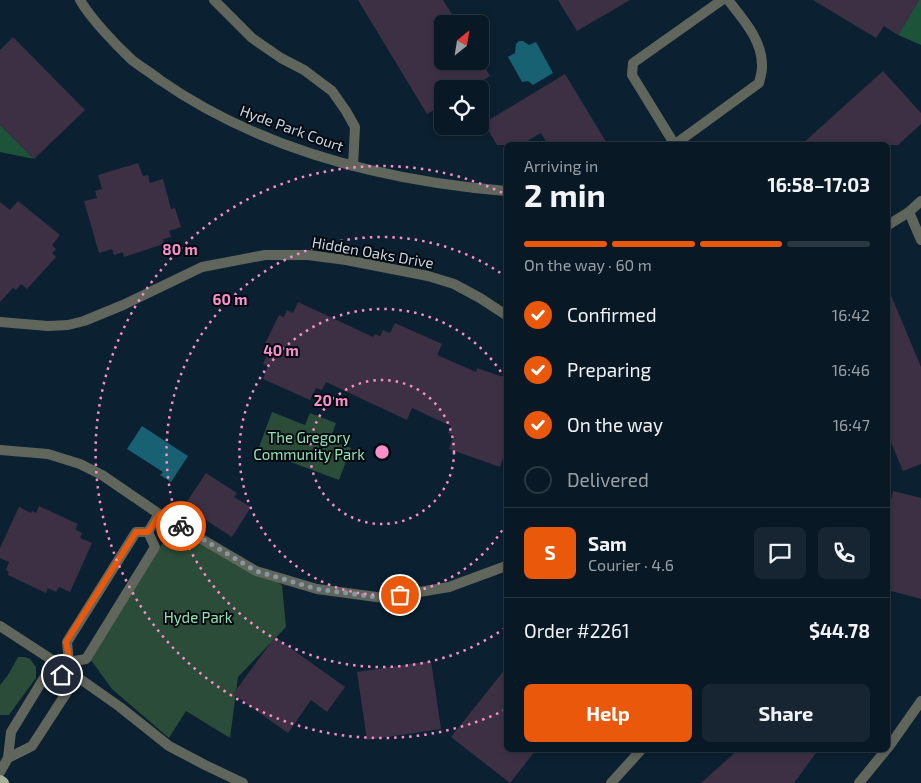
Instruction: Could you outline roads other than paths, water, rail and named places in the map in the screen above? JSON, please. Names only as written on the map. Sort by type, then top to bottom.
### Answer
[{"type":"street","name":"Hyde Park Court","points":[[80,0],[133,61],[186,98],[244,129],[292,147],[353,166],[424,182],[504,192]]},
{"type":"street","points":[[214,0],[252,38],[280,58],[304,70],[332,91],[355,127],[353,166]]},
{"type":"street","points":[[673,142],[632,75],[633,63],[722,0]]},
{"type":"street","points":[[679,142],[760,83],[762,67],[758,46],[746,22],[728,0]]},
{"type":"street","points":[[890,224],[909,212],[921,201]]},
{"type":"street","points":[[909,212],[921,240]]},
{"type":"street","name":"Hidden Oaks Drive","points":[[0,322],[48,326],[76,323],[123,306],[202,267],[265,255],[318,256],[428,276],[454,284],[504,314]]},
{"type":"street","points":[[0,450],[48,454],[80,464],[102,475],[160,514],[256,571],[317,589],[384,598],[449,587],[504,567]]},
{"type":"street","points":[[0,772],[8,758],[10,732],[47,673],[66,669],[86,659],[155,547],[150,530],[160,514]]},
{"type":"street","points":[[8,758],[32,746],[67,692],[66,642],[136,532],[150,530]]},
{"type":"street","points":[[0,626],[120,707],[169,746],[243,783]]},
{"type":"street","points":[[890,745],[921,701]]},
{"type":"street","points":[[611,783],[640,752]]},
{"type":"street","points":[[859,783],[885,752]]},
{"type":"water","points":[[519,41],[529,45],[536,42],[553,73],[533,85],[528,81],[522,82],[508,57],[515,53],[516,44]]},
{"type":"water","points":[[142,426],[188,456],[171,482],[160,475],[163,472],[127,449]]},
{"type":"park label","name":"The Gregory Community Park","points":[[309,446]]},
{"type":"park label","name":"Hyde Park","points":[[198,617]]}]
